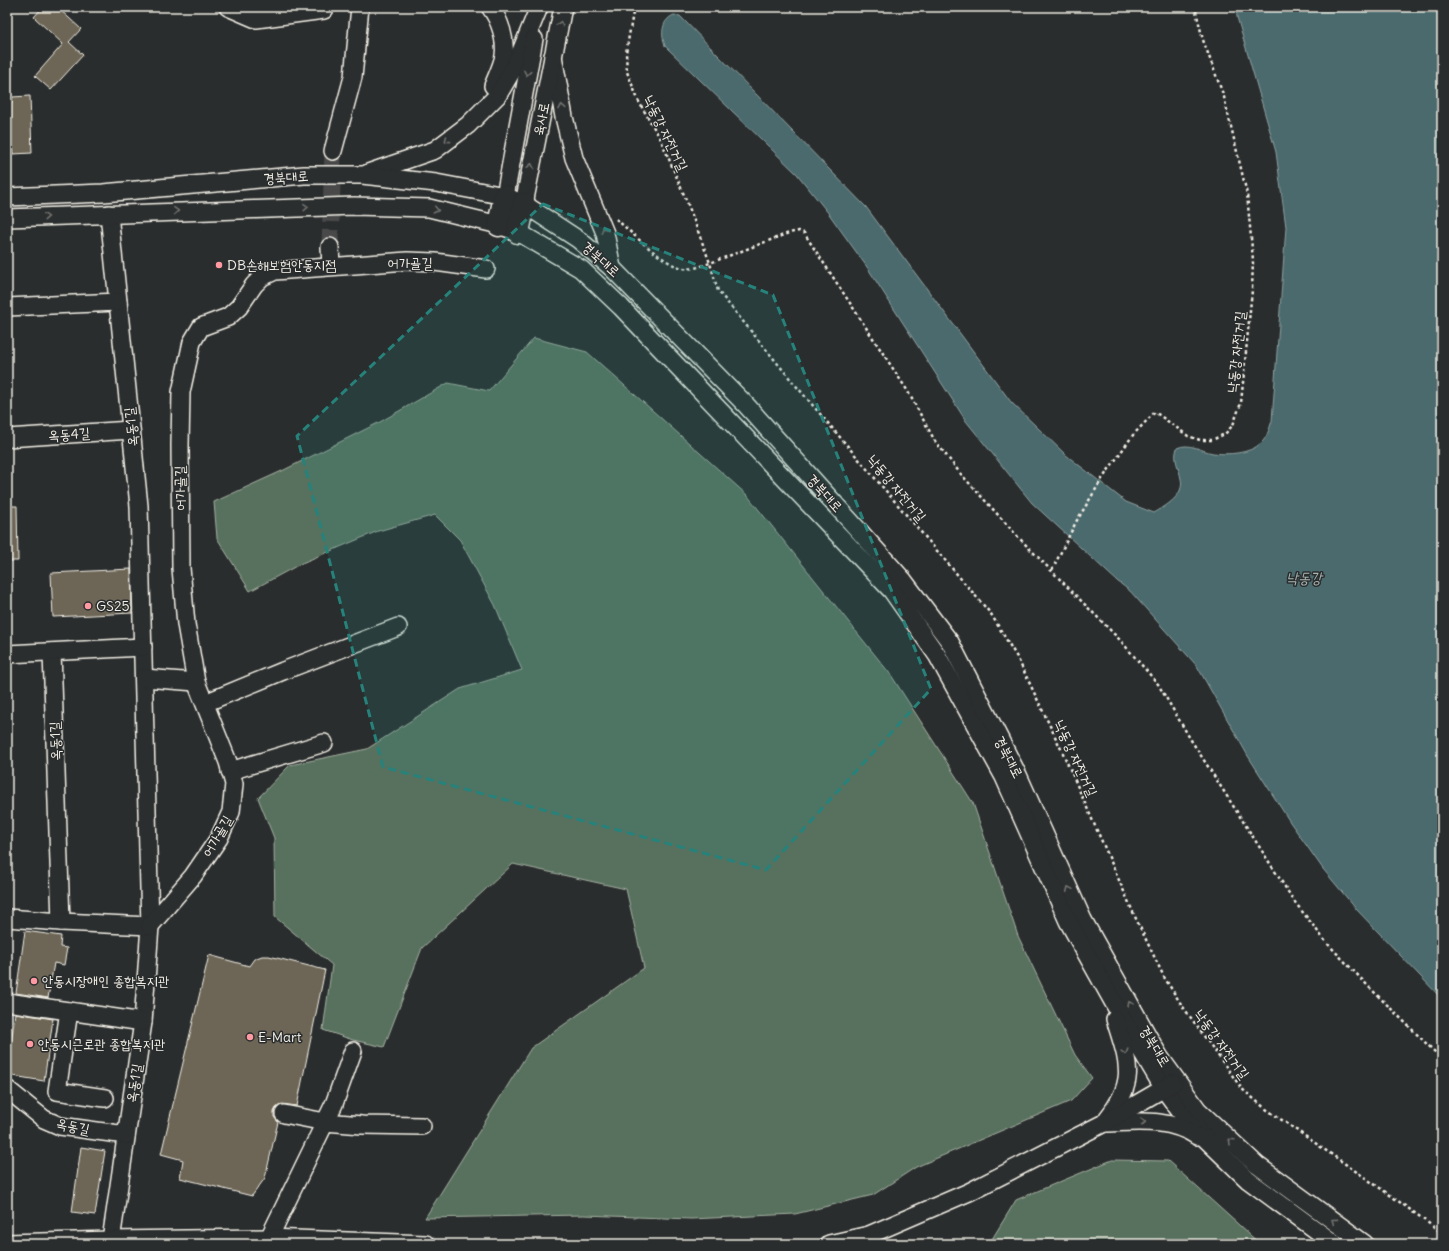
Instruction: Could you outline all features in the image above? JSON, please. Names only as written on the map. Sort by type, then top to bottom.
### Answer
[{"type":"main road","name":"육사로","points":[[509,229],[514,200]]},
{"type":"street","points":[[228,7],[256,19],[324,10],[326,7]]},
{"type":"street","points":[[333,151],[353,77],[360,7]]},
{"type":"street","points":[[468,125],[491,89],[500,71],[504,56],[503,35],[495,13],[490,7]]},
{"type":"street","points":[[362,175],[435,150],[468,125],[498,95],[515,66],[539,7]]},
{"type":"street","name":"육사로","points":[[514,200],[539,7]]},
{"type":"street","name":"육사로","points":[[514,200],[553,56],[563,7]]},
{"type":"street","points":[[553,56],[564,117],[574,158],[606,233],[612,268]]},
{"type":"street","name":"경북대로","points":[[7,197],[103,193],[304,175],[362,175],[436,183],[514,200],[579,240],[612,268],[747,406],[904,581],[950,642],[1018,775],[1084,920],[1159,1056],[1170,1085],[1188,1122],[1248,1180],[1335,1244]]},
{"type":"street","name":"경북대로","points":[[7,218],[354,206],[429,208],[509,229],[581,270],[621,307],[892,592],[938,655],[1004,777],[1068,921],[1125,1023],[1170,1085],[1257,1165],[1365,1244]]},
{"type":"street","name":"옥동1길","points":[[109,214],[139,506],[150,926],[144,1022],[126,1135],[112,1242]]},
{"type":"street","points":[[330,247],[331,266]]},
{"type":"street","name":"어가골길","points":[[150,926],[193,876],[219,838],[231,812],[234,784],[196,682],[186,624],[181,568],[181,392],[192,342],[201,327],[228,317],[240,307],[254,285],[262,277],[275,271],[407,261],[435,262],[486,269]]},
{"type":"street","points":[[7,307],[118,302]]},
{"type":"street","name":"옥동4길","points":[[7,438],[131,430]]},
{"type":"street","points":[[205,703],[398,627]]},
{"type":"street","points":[[7,654],[143,647]]},
{"type":"street","name":"옥동1길","points":[[52,652],[61,922]]},
{"type":"street","points":[[144,678],[196,682]]},
{"type":"street","points":[[230,771],[324,742]]},
{"type":"street","points":[[7,918],[150,926]]},
{"type":"street","points":[[1104,1123],[1118,1105],[1128,1080],[1127,1058],[1106,988]]},
{"type":"street","points":[[7,1002],[144,1022]]},
{"type":"street","points":[[69,1011],[57,1091],[105,1098]]},
{"type":"street","points":[[269,1238],[334,1104],[353,1051]]},
{"type":"street","points":[[830,1244],[868,1235],[969,1192],[1104,1123],[1170,1085]]},
{"type":"street","name":"옥동길","points":[[7,1089],[44,1119],[60,1126],[126,1135]]},
{"type":"street","points":[[284,1114],[325,1122],[362,1125],[422,1126]]},
{"type":"street","points":[[1104,1123],[1145,1122],[1173,1125],[1188,1130],[1212,1145]]},
{"type":"street","points":[[7,1243],[269,1238],[426,1244]]},
{"type":"path","name":"낙동강 자전거길","points":[[634,7],[626,53],[627,72],[639,102],[661,140],[710,263],[718,291],[792,381],[991,614],[1018,659],[1055,736],[1137,920],[1164,977],[1181,1004],[1242,1089],[1266,1109],[1365,1177],[1442,1233]]},
{"type":"path","name":"낙동강 자전거길","points":[[1052,570],[1076,522],[1102,479],[1133,435],[1156,412],[1188,436],[1200,440],[1212,440],[1225,434],[1233,425],[1241,403],[1252,290],[1253,260],[1247,194],[1224,97],[1203,40],[1195,7]]},
{"type":"path","points":[[612,216],[668,262],[682,268],[697,268],[789,233],[804,233],[907,390],[935,441],[960,473],[1020,539],[1120,640],[1158,684],[1198,752],[1294,901],[1326,942],[1442,1059]]},
{"type":"highlighted area","points":[[543,204],[773,295],[931,689],[766,870],[383,767],[297,436]]},
{"type":"green space","points":[[534,338],[587,352],[747,495],[891,675],[973,803],[1018,936],[1075,1055],[1092,1078],[1071,1101],[916,1167],[873,1195],[795,1214],[691,1219],[584,1215],[425,1218],[531,1048],[644,968],[626,889],[513,864],[422,948],[384,1047],[353,1040],[323,1030],[332,965],[275,917],[274,838],[258,798],[290,765],[367,749],[460,689],[522,670],[495,605],[460,540],[435,515],[378,531],[302,563],[250,591],[217,538],[214,502],[284,470],[380,422],[448,383],[489,391]]},
{"type":"green space","points":[[1112,1160],[1168,1161],[1260,1244],[989,1244],[1016,1200]]},
{"type":"water","name":"낙동강","points":[[1236,7],[1442,7],[1442,999],[1357,910],[1323,869],[1290,822],[1248,756],[1197,666],[1130,591],[1117,581],[1032,503],[966,421],[867,267],[829,214],[797,174],[665,46],[663,37],[663,28],[667,20],[674,15],[680,16],[866,207],[1011,402],[1066,455],[1126,502],[1154,513],[1174,499],[1180,490],[1181,479],[1177,464],[1177,448],[1182,446],[1190,446],[1219,454],[1245,452],[1256,447],[1265,439],[1272,421],[1286,227],[1276,152],[1237,17]]},
{"type":"building","points":[[43,7],[57,7],[81,29],[69,42],[83,55],[51,90],[35,76],[63,44],[34,17]]},
{"type":"building","points":[[30,96],[32,153],[13,154],[12,148],[7,149],[7,103],[12,102],[12,97]]},
{"type":"building","points":[[7,506],[17,506],[18,561],[7,561]]},
{"type":"building","points":[[131,569],[132,613],[53,617],[51,573]]},
{"type":"building","name":"안동시장애인 종합복지관","points":[[25,931],[61,936],[60,947],[67,948],[64,965],[54,963],[48,998],[16,993]]},
{"type":"building","name":"E-Mart","points":[[209,955],[249,966],[254,959],[262,956],[269,956],[325,970],[297,1106],[282,1104],[276,1108],[274,1112],[274,1117],[278,1122],[265,1178],[252,1196],[180,1178],[183,1160],[161,1154]]},
{"type":"building","name":"안동시근로관 종합복지관","points":[[15,1013],[53,1019],[44,1081],[7,1075]]},
{"type":"building","points":[[81,1147],[105,1151],[95,1215],[72,1212]]},
{"type":"tunnel","points":[[330,247],[333,151]]},
{"type":"place","name":"DB손해보험안동지점","points":[[219,265]]},
{"type":"place","name":"GS25","points":[[88,606]]},
{"type":"place","name":"안동시장애인 종합복지관","points":[[34,981]]},
{"type":"place","name":"E-Mart","points":[[250,1037]]},
{"type":"place","name":"안동시근로관 종합복지관","points":[[30,1044]]}]
